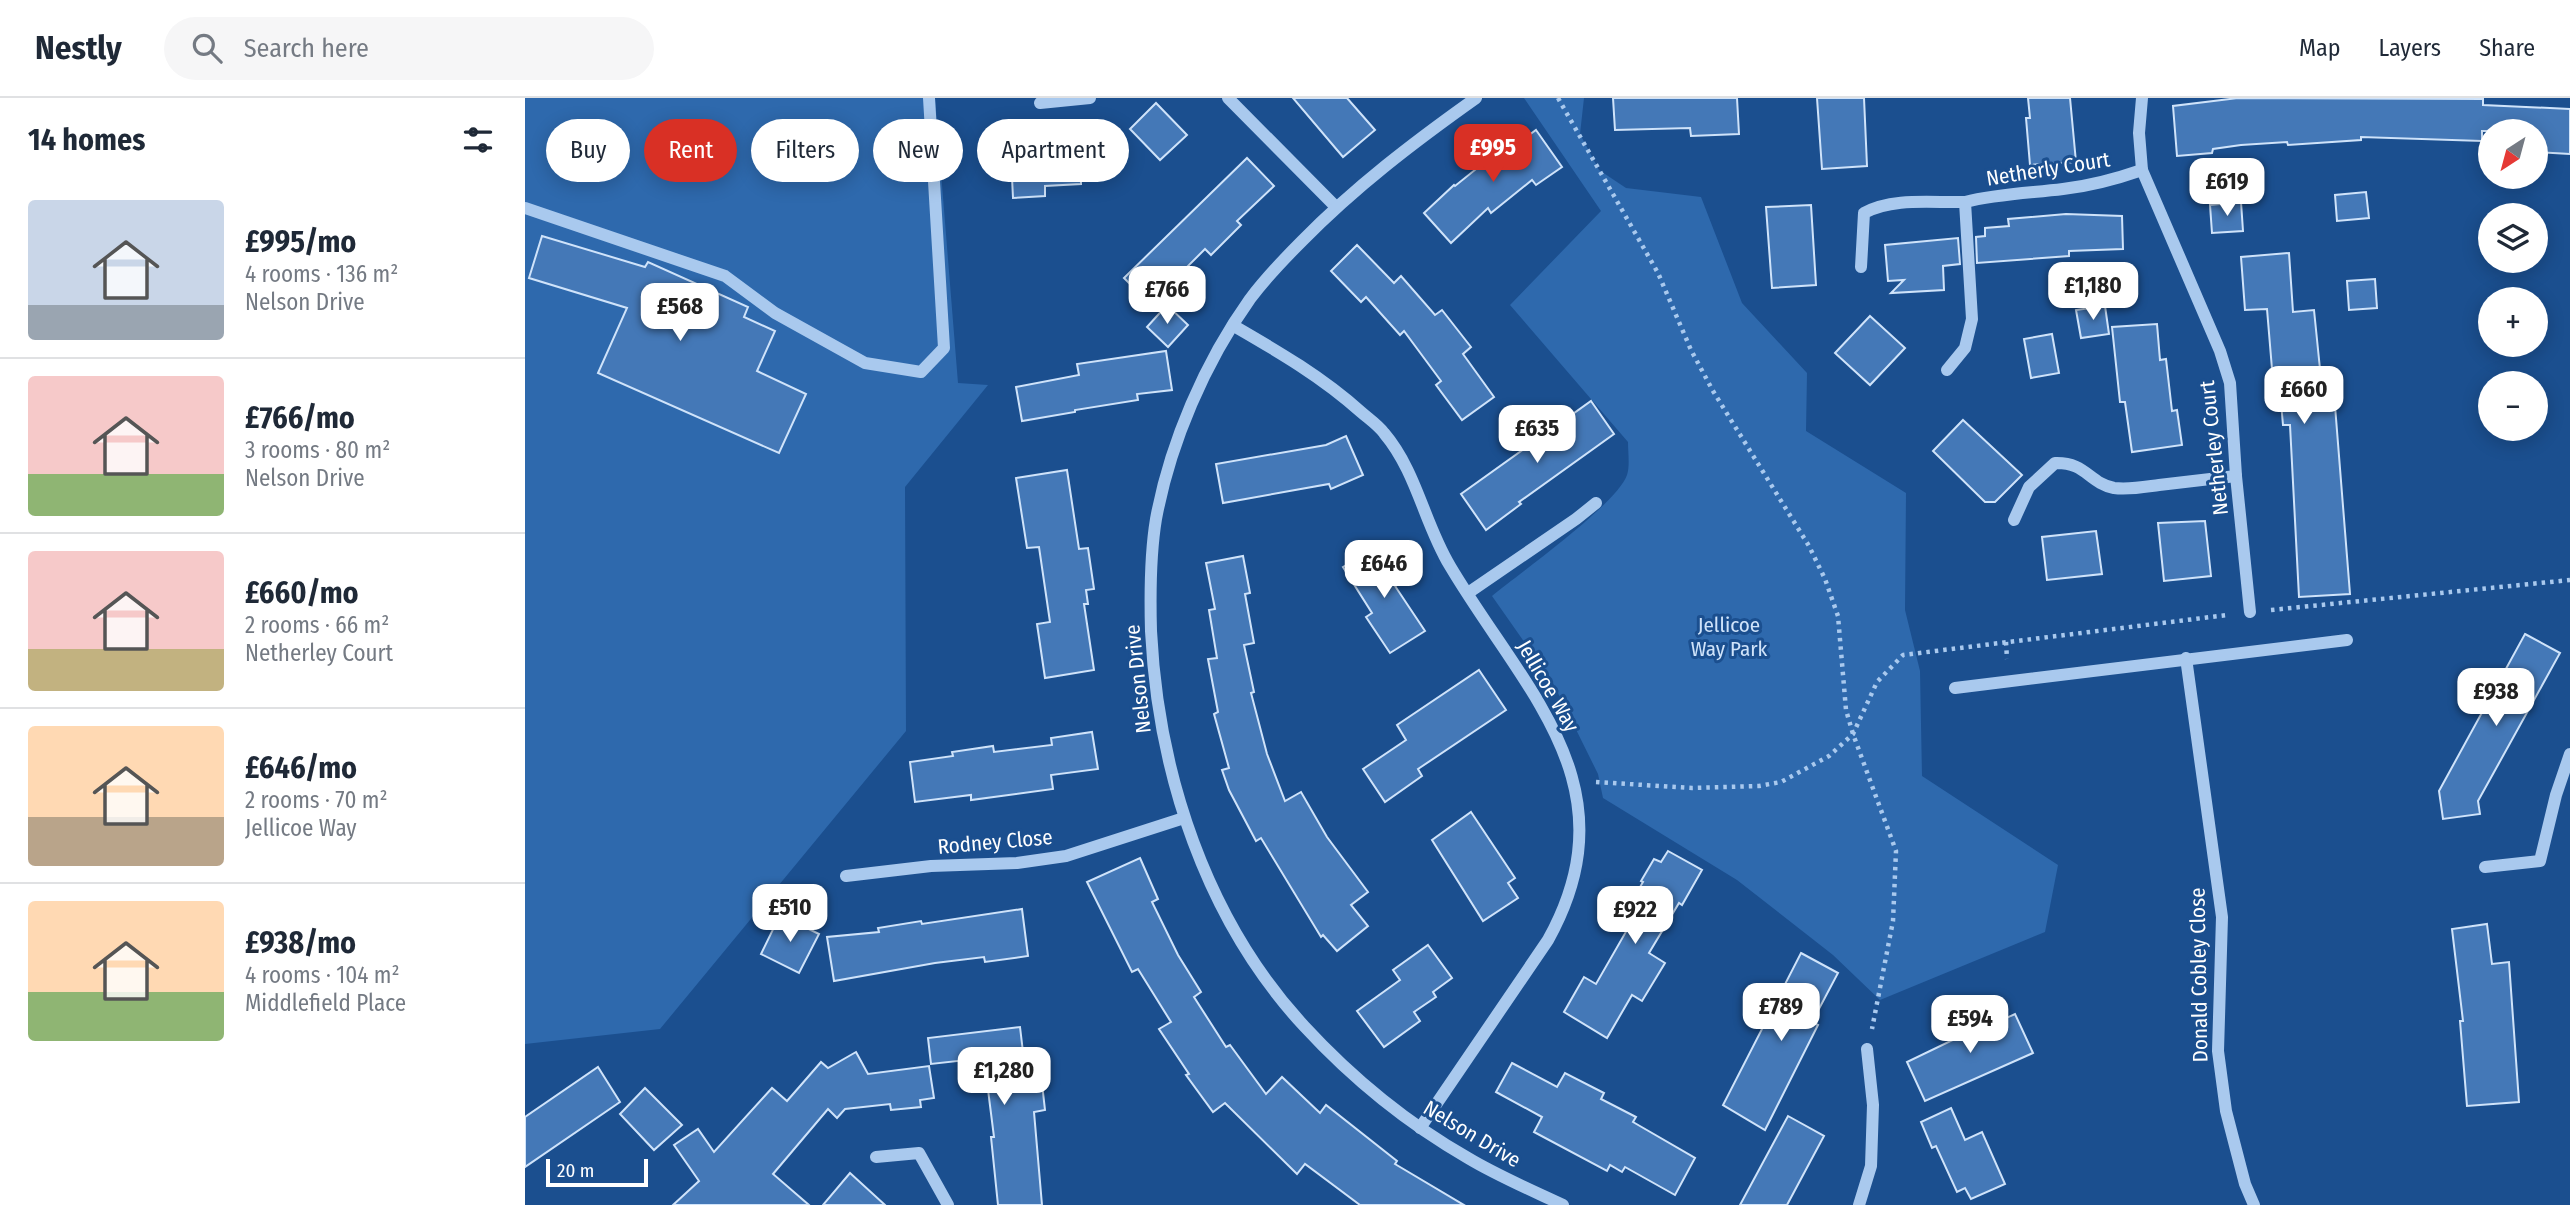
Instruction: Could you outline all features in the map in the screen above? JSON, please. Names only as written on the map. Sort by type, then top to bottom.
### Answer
[{"type":"street","points":[[525,208],[725,276],[775,313],[865,363],[921,372],[944,348],[929,98]]},
{"type":"street","points":[[1040,103],[1090,98]]},
{"type":"street","points":[[1228,98],[1336,207]]},
{"type":"street","name":"Nelson Drive","points":[[1476,98],[1384,165],[1336,207],[1289,254],[1251,298],[1193,398],[1172,457],[1156,519],[1150,605],[1154,684],[1168,759],[1184,818],[1221,904],[1255,962],[1302,1024],[1359,1080],[1420,1128],[1469,1159],[1563,1205]]},
{"type":"street","name":"Netherley Court","points":[[2142,98],[2139,133],[2142,170],[2230,383],[2236,476],[2250,612]]},
{"type":"street","name":"Netherly Court","points":[[1947,370],[1965,348],[1972,319],[1965,202],[1985,197],[2106,182],[2142,170]]},
{"type":"street","points":[[1861,267],[1864,213],[1874,207],[1889,204],[1965,202]]},
{"type":"street","name":"Jellicoe Way","points":[[1234,326],[1323,380],[1383,432],[1399,453],[1410,473],[1435,540],[1450,568],[1527,682],[1562,746],[1578,796],[1578,848],[1565,907],[1548,940],[1420,1128]]},
{"type":"street","points":[[2014,520],[2029,487],[2055,463],[2067,462],[2084,469],[2099,482],[2113,488],[2236,476]]},
{"type":"street","points":[[1468,593],[1596,503]]},
{"type":"street","points":[[1955,688],[2347,640]]},
{"type":"street","name":"Donald Cobley Close","points":[[2186,658],[2222,917],[2218,1051],[2226,1111],[2245,1184],[2254,1205]]},
{"type":"street","points":[[2485,867],[2540,861],[2556,795],[2570,754]]},
{"type":"street","name":"Rodney Close","points":[[846,876],[930,866],[1017,863],[1066,856],[1184,818]]},
{"type":"street","points":[[1859,1205],[1871,1166],[1873,1105],[1867,1049]]},
{"type":"street","points":[[876,1157],[919,1153],[948,1205]]},
{"type":"path","points":[[1558,98],[1658,272],[1691,350],[1713,391],[1809,546],[1825,579],[1838,616],[1846,710],[1896,851],[1893,922],[1880,1000],[1867,1049]]},
{"type":"green space","points":[[525,98],[935,98],[937,119],[873,119],[873,182],[942,182],[958,383],[988,385],[905,487],[906,731],[660,1029],[525,1044]]},
{"type":"green space","name":"Jellicoe Way Park","points":[[1524,98],[1584,98],[1580,134],[1599,170],[1626,188],[1701,197],[1742,303],[1807,373],[1806,431],[1906,493],[1905,610],[1920,671],[1922,776],[2058,865],[2045,932],[1880,1000],[1833,955],[1737,880],[1603,798],[1598,774],[1553,683],[1492,596],[1606,503],[1627,475],[1628,467],[1628,442],[1510,305],[1601,211]]},
{"type":"building","points":[[1293,98],[1347,98],[1375,130],[1343,157]]},
{"type":"building","points":[[1613,98],[1737,98],[1739,134],[1691,136],[1690,128],[1615,130]]},
{"type":"building","points":[[1817,98],[1864,98],[1867,166],[1822,169]]},
{"type":"building","points":[[2028,98],[2070,98],[2076,162],[2030,165],[2026,118],[2030,118]]},
{"type":"building","points":[[2238,98],[2483,99],[2483,105],[2570,109],[2570,154],[2548,153],[2548,119],[2478,119],[2478,141],[2361,137],[2361,140],[2288,145],[2287,142],[2241,145],[2213,149],[2212,153],[2177,156],[2173,106]]},
{"type":"building","points":[[1156,103],[1187,135],[1160,160],[1130,129]]},
{"type":"building","points":[[1536,130],[1562,167],[1536,185],[1532,180],[1491,213],[1488,208],[1451,243],[1424,213],[1454,185],[1521,133],[1525,138]]},
{"type":"building","points":[[1247,158],[1274,186],[1237,221],[1241,225],[1211,255],[1205,249],[1150,304],[1124,278]]},
{"type":"building","points":[[1012,182],[1081,182],[1045,186],[1045,196],[1013,198]]},
{"type":"building","points":[[2366,192],[2369,218],[2337,221],[2335,195]]},
{"type":"building","points":[[2241,202],[2243,231],[2212,233],[2210,205]]},
{"type":"building","points":[[1811,205],[1816,285],[1772,288],[1766,207]]},
{"type":"building","points":[[2066,214],[2122,216],[2123,249],[2069,251],[2069,256],[1977,263],[1976,237],[1985,236],[1985,228],[2009,226],[2008,219]]},
{"type":"building","points":[[542,236],[645,267],[648,262],[748,307],[744,317],[775,331],[757,371],[806,394],[779,453],[598,373],[627,308],[529,278]]},
{"type":"building","points":[[1958,238],[1960,264],[1943,266],[1944,290],[1891,293],[1904,280],[1888,281],[1885,245]]},
{"type":"building","points":[[1357,245],[1394,283],[1401,276],[1435,315],[1442,310],[1471,347],[1463,354],[1494,397],[1462,420],[1436,385],[1441,381],[1404,331],[1400,335],[1366,297],[1361,302],[1331,271]]},
{"type":"building","points":[[2289,253],[2293,312],[2314,310],[2320,369],[2332,368],[2350,594],[2299,597],[2290,425],[2283,425],[2278,369],[2272,369],[2267,309],[2245,310],[2241,257]]},
{"type":"building","points":[[2375,279],[2377,308],[2349,310],[2347,281]]},
{"type":"building","points":[[1167,305],[1188,325],[1168,347],[1147,327]]},
{"type":"building","points":[[2105,306],[2109,334],[2081,338],[2076,310]]},
{"type":"building","points":[[1870,316],[1905,348],[1870,385],[1835,353]]},
{"type":"building","points":[[2157,324],[2160,360],[2166,359],[2172,411],[2177,410],[2182,445],[2132,452],[2125,402],[2120,402],[2112,327]]},
{"type":"building","points":[[2052,334],[2059,373],[2031,378],[2024,339]]},
{"type":"building","points":[[1166,351],[1172,390],[1137,394],[1138,400],[1022,421],[1016,387],[1079,375],[1077,364]]},
{"type":"building","points":[[1591,401],[1614,434],[1519,502],[1521,504],[1486,530],[1461,494]]},
{"type":"building","points":[[1963,420],[2022,475],[1995,502],[1985,502],[1933,451]]},
{"type":"building","points":[[1346,436],[1363,475],[1331,489],[1329,484],[1223,503],[1216,464],[1326,445]]},
{"type":"building","points":[[1067,470],[1079,549],[1088,548],[1094,589],[1086,590],[1088,604],[1084,604],[1094,670],[1045,678],[1037,624],[1050,622],[1039,547],[1027,548],[1016,478]]},
{"type":"building","points":[[2205,521],[2211,576],[2164,581],[2158,523]]},
{"type":"building","points":[[2096,531],[2102,574],[2047,580],[2042,537]]},
{"type":"building","points":[[1376,547],[1399,584],[1395,586],[1425,631],[1390,653],[1366,617],[1372,613],[1343,567]]},
{"type":"building","points":[[1243,556],[1250,593],[1245,594],[1254,643],[1244,645],[1254,692],[1251,693],[1267,754],[1285,801],[1301,792],[1327,837],[1368,892],[1351,905],[1368,926],[1337,951],[1323,935],[1321,937],[1261,838],[1256,841],[1229,790],[1222,770],[1229,768],[1214,714],[1218,712],[1208,659],[1217,658],[1209,610],[1215,609],[1206,563]]},
{"type":"building","points":[[2525,634],[2560,653],[2478,801],[2480,814],[2443,819],[2439,791]]},
{"type":"building","points":[[1479,670],[1506,710],[1418,769],[1422,776],[1385,802],[1363,769],[1406,740],[1397,725]]},
{"type":"building","points":[[1092,732],[1098,769],[1051,775],[1053,789],[971,800],[971,795],[915,802],[910,762],[953,756],[952,752],[993,746],[994,752],[1052,745],[1051,738]]},
{"type":"building","points":[[1471,812],[1515,878],[1508,883],[1518,898],[1483,921],[1432,840]]},
{"type":"building","points":[[1668,851],[1702,870],[1649,953],[1665,963],[1642,1001],[1632,995],[1607,1038],[1564,1012],[1584,977],[1596,984],[1627,930],[1618,925],[1643,882],[1641,881],[1654,859],[1661,862]]},
{"type":"building","points":[[1140,858],[1158,899],[1152,902],[1178,955],[1201,992],[1194,997],[1226,1047],[1230,1045],[1266,1094],[1282,1077],[1320,1113],[1326,1105],[1397,1161],[1395,1164],[1464,1205],[1360,1205],[1305,1164],[1297,1174],[1225,1103],[1213,1112],[1186,1075],[1189,1074],[1159,1029],[1171,1022],[1138,969],[1132,972],[1087,882]]},
{"type":"building","points":[[1022,909],[1028,956],[985,962],[984,957],[935,963],[834,981],[827,937],[879,932],[878,928],[921,921],[922,924]]},
{"type":"building","points":[[780,915],[819,934],[799,973],[761,954]]},
{"type":"building","points":[[2487,924],[2492,964],[2509,962],[2519,1102],[2467,1106],[2460,1021],[2463,1021],[2452,929]]},
{"type":"building","points":[[1428,945],[1452,978],[1433,992],[1436,997],[1414,1012],[1420,1021],[1384,1047],[1357,1011],[1400,980],[1393,970]]},
{"type":"building","points":[[1801,953],[1838,973],[1812,1022],[1818,1025],[1765,1130],[1723,1105]]},
{"type":"building","points":[[1999,1012],[2002,1020],[2015,1014],[2033,1053],[1925,1101],[1907,1062],[1959,1037],[1956,1030]]},
{"type":"building","points":[[1020,1027],[1026,1077],[1041,1075],[1045,1110],[1034,1112],[1042,1205],[998,1205],[991,1137],[994,1137],[984,1058],[931,1064],[928,1038]]},
{"type":"building","points":[[856,1052],[868,1074],[929,1066],[934,1098],[920,1100],[921,1107],[891,1110],[890,1104],[845,1109],[837,1118],[828,1109],[773,1174],[809,1205],[673,1205],[699,1181],[674,1145],[698,1129],[714,1152],[772,1088],[787,1101],[821,1062],[828,1068]]},
{"type":"building","points":[[1512,1063],[1557,1087],[1565,1073],[1604,1093],[1601,1099],[1636,1117],[1633,1122],[1695,1158],[1675,1195],[1625,1167],[1622,1172],[1610,1165],[1607,1171],[1534,1132],[1542,1117],[1496,1092]]},
{"type":"building","points":[[598,1067],[620,1102],[525,1167],[525,1117]]},
{"type":"building","points":[[645,1088],[682,1125],[654,1150],[620,1114]]},
{"type":"building","points":[[1951,1108],[1965,1140],[1982,1132],[2005,1184],[1971,1199],[1965,1188],[1957,1192],[1936,1146],[1932,1148],[1921,1122]]},
{"type":"building","points":[[1788,1116],[1824,1136],[1787,1205],[1740,1205]]},
{"type":"building","points":[[850,1173],[885,1205],[823,1205]]}]
